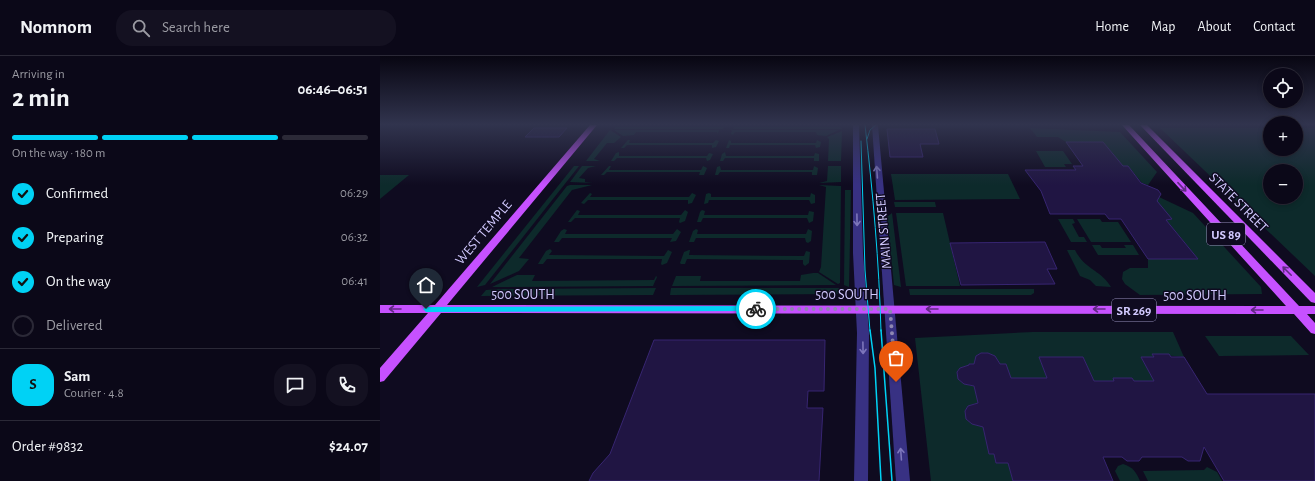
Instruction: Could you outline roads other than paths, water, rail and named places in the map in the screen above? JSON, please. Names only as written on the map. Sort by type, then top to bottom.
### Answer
[{"type":"main road","name":"WEST TEMPLE","points":[[380,377],[577,145]]},
{"type":"main road","name":"US 89","points":[[1143,145],[1315,330]]},
{"type":"main road","name":"STATE STREET","points":[[1163,145],[1315,299]]},
{"type":"main road","name":"500 SOUTH","points":[[380,309],[1315,310]]},
{"type":"street","name":"MAIN STREET","points":[[856,145],[858,245],[863,360],[861,481]]},
{"type":"street","name":"MAIN STREET","points":[[877,145],[903,481]]},
{"type":"tram line","points":[[861,145],[865,270],[870,331]]},
{"type":"tram line","points":[[867,145],[879,279],[881,331]]},
{"type":"tram line","points":[[870,330],[875,368],[881,481]]},
{"type":"tram line","points":[[881,330],[892,481]]}]
